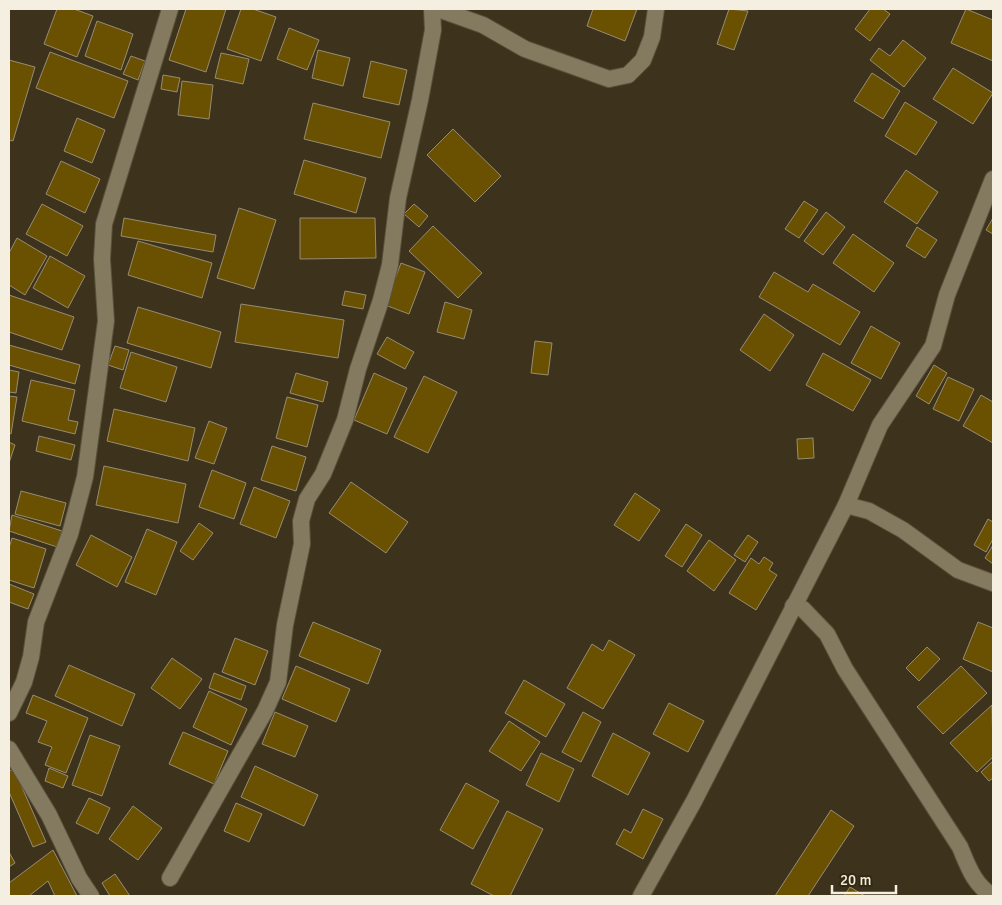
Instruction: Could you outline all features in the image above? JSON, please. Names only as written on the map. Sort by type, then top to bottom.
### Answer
[{"type":"street","points":[[11,707],[24,682],[31,657],[36,622],[70,534],[85,477],[106,321],[102,259],[104,224],[170,9]]},
{"type":"street","points":[[170,878],[265,711],[278,682],[285,624],[302,544],[300,521],[307,499],[323,474],[345,420],[358,369],[381,300],[390,265],[398,198],[433,30],[432,9]]},
{"type":"street","points":[[438,9],[483,25],[524,48],[609,78],[628,74],[643,60],[652,37],[656,9]]},
{"type":"street","points":[[641,896],[694,801],[846,505],[880,425],[933,346],[947,295],[993,179]]},
{"type":"street","points":[[846,505],[869,511],[903,530],[958,570],[993,583]]},
{"type":"street","points":[[793,606],[803,609],[827,634],[845,669],[960,847],[970,871],[982,890],[993,896]]},
{"type":"street","points":[[9,749],[49,815],[78,878],[91,896]]},
{"type":"building","points":[[57,9],[74,9],[93,16],[77,57],[44,44]]},
{"type":"building","points":[[186,9],[226,9],[206,72],[169,60]]},
{"type":"building","points":[[241,9],[253,9],[276,17],[261,61],[227,49]]},
{"type":"building","points":[[593,9],[637,9],[625,41],[587,26]]},
{"type":"building","points":[[729,9],[748,11],[734,50],[717,44]]},
{"type":"building","points":[[870,9],[883,9],[890,14],[870,41],[855,29]]},
{"type":"building","points":[[966,9],[993,20],[993,61],[951,43]]},
{"type":"building","points":[[97,21],[133,34],[121,70],[85,56]]},
{"type":"building","points":[[289,28],[319,40],[307,70],[277,59]]},
{"type":"building","points":[[903,40],[926,58],[904,87],[870,60],[879,48],[890,56]]},
{"type":"building","points":[[318,50],[350,58],[343,86],[312,78]]},
{"type":"building","points":[[50,52],[128,81],[114,118],[36,88]]},
{"type":"building","points":[[221,53],[249,59],[243,84],[215,78]]},
{"type":"building","points":[[131,56],[145,61],[138,80],[123,74]]},
{"type":"building","points":[[9,60],[35,67],[13,141],[9,140]]},
{"type":"building","points":[[371,61],[407,70],[399,105],[363,97]]},
{"type":"building","points":[[953,68],[993,93],[973,124],[933,99]]},
{"type":"building","points":[[872,73],[900,91],[883,119],[854,101]]},
{"type":"building","points":[[163,75],[180,78],[177,92],[161,89]]},
{"type":"building","points":[[182,81],[213,85],[209,119],[178,115]]},
{"type":"building","points":[[905,102],[937,122],[916,155],[885,136]]},
{"type":"building","points":[[313,103],[390,122],[381,158],[304,139]]},
{"type":"building","points":[[77,118],[105,130],[92,163],[64,151]]},
{"type":"building","points":[[453,129],[501,176],[475,202],[427,155]]},
{"type":"building","points":[[304,160],[366,178],[356,213],[294,194]]},
{"type":"building","points":[[61,161],[100,179],[85,213],[46,194]]},
{"type":"building","points":[[906,170],[938,192],[917,224],[884,202]]},
{"type":"building","points":[[804,201],[818,210],[799,238],[785,229]]},
{"type":"building","points":[[42,204],[83,226],[67,256],[26,234]]},
{"type":"building","points":[[414,204],[428,216],[419,227],[404,214]]},
{"type":"building","points":[[239,208],[276,220],[254,289],[217,278]]},
{"type":"building","points":[[826,212],[845,227],[823,255],[804,241]]},
{"type":"building","points":[[124,218],[216,235],[213,252],[121,236]]},
{"type":"building","points":[[300,218],[375,218],[376,258],[300,259]]},
{"type":"building","points":[[993,218],[993,234],[986,230]]},
{"type":"building","points":[[433,226],[482,273],[458,298],[409,251]]},
{"type":"building","points":[[917,227],[937,240],[925,258],[906,246]]},
{"type":"building","points":[[853,234],[894,263],[874,292],[833,263]]},
{"type":"building","points":[[17,238],[47,256],[25,295],[9,285],[9,253]]},
{"type":"building","points":[[138,241],[212,263],[202,298],[128,275]]},
{"type":"building","points":[[50,256],[85,276],[68,308],[33,288]]},
{"type":"building","points":[[401,263],[425,272],[409,314],[385,305]]},
{"type":"building","points":[[774,272],[808,292],[813,284],[860,312],[840,345],[759,297]]},
{"type":"building","points":[[345,291],[366,295],[363,309],[342,305]]},
{"type":"building","points":[[9,295],[74,317],[62,350],[9,332]]},
{"type":"building","points":[[445,302],[472,310],[464,339],[437,332]]},
{"type":"building","points":[[241,304],[344,320],[338,358],[235,342]]},
{"type":"building","points":[[138,307],[221,332],[211,368],[127,343]]},
{"type":"building","points":[[764,314],[794,335],[770,371],[740,350]]},
{"type":"building","points":[[871,326],[900,343],[881,379],[851,363]]},
{"type":"building","points":[[387,337],[414,352],[405,369],[377,354]]},
{"type":"building","points":[[535,341],[552,343],[548,375],[531,373]]},
{"type":"building","points":[[9,345],[80,365],[75,384],[9,365]]},
{"type":"building","points":[[115,346],[129,350],[123,370],[108,365]]},
{"type":"building","points":[[131,352],[177,367],[166,402],[120,388]]},
{"type":"building","points":[[823,353],[871,380],[853,411],[806,385]]},
{"type":"building","points":[[934,365],[947,373],[929,404],[916,396]]},
{"type":"building","points":[[9,370],[19,372],[16,393],[9,392]]},
{"type":"building","points":[[296,373],[328,382],[323,402],[290,393]]},
{"type":"building","points":[[374,373],[407,388],[387,434],[354,420]]},
{"type":"building","points":[[424,376],[457,392],[428,453],[394,437]]},
{"type":"building","points":[[948,377],[974,389],[959,421],[933,409]]},
{"type":"building","points":[[31,380],[75,390],[68,420],[78,422],[75,434],[22,421]]},
{"type":"building","points":[[981,395],[993,402],[993,443],[963,426]]},
{"type":"building","points":[[9,396],[17,397],[11,434],[9,433]]},
{"type":"building","points":[[287,397],[318,405],[307,447],[276,438]]},
{"type":"building","points":[[114,409],[195,428],[188,461],[107,441]]},
{"type":"building","points":[[209,421],[227,428],[214,464],[195,458]]},
{"type":"building","points":[[39,436],[75,445],[71,460],[36,451]]},
{"type":"building","points":[[813,438],[814,458],[798,459],[797,439]]},
{"type":"building","points":[[9,442],[15,445],[9,463]]},
{"type":"building","points":[[272,446],[306,457],[296,491],[261,480]]},
{"type":"building","points":[[104,466],[186,484],[178,523],[96,505]]},
{"type":"building","points":[[212,470],[246,483],[234,519],[199,507]]},
{"type":"building","points":[[351,482],[408,522],[386,553],[329,513]]},
{"type":"building","points":[[254,487],[290,501],[276,538],[240,524]]},
{"type":"building","points":[[21,491],[66,503],[60,526],[15,514]]},
{"type":"building","points":[[635,493],[660,510],[639,541],[614,525]]},
{"type":"building","points":[[12,515],[62,531],[57,547],[9,531]]},
{"type":"building","points":[[988,519],[993,522],[993,539],[986,552],[974,545]]},
{"type":"building","points":[[199,523],[213,533],[193,560],[180,551]]},
{"type":"building","points":[[686,524],[702,535],[682,567],[665,556]]},
{"type":"building","points":[[147,529],[177,542],[156,595],[125,582]]},
{"type":"building","points":[[91,535],[132,557],[117,587],[76,565]]},
{"type":"building","points":[[748,535],[758,542],[745,562],[734,555]]},
{"type":"building","points":[[12,538],[46,549],[34,588],[9,580],[9,548]]},
{"type":"building","points":[[709,540],[736,560],[714,591],[687,571]]},
{"type":"building","points":[[993,545],[993,564],[985,558]]},
{"type":"building","points":[[764,557],[773,563],[769,570],[777,575],[756,610],[729,593],[751,558],[759,564]]},
{"type":"building","points":[[9,584],[34,594],[28,609],[9,602]]},
{"type":"building","points":[[313,622],[381,650],[368,684],[299,656]]},
{"type":"building","points":[[978,622],[993,628],[993,672],[963,659]]},
{"type":"building","points":[[235,638],[268,651],[255,685],[222,672]]},
{"type":"building","points":[[609,640],[635,655],[603,709],[567,688],[592,644],[603,651]]},
{"type":"building","points":[[927,647],[940,659],[919,681],[906,668]]},
{"type":"building","points":[[172,658],[202,679],[180,709],[151,688]]},
{"type":"building","points":[[69,665],[135,694],[122,726],[55,696]]},
{"type":"building","points":[[296,666],[350,689],[336,722],[282,699]]},
{"type":"building","points":[[961,666],[987,693],[943,734],[917,707]]},
{"type":"building","points":[[214,673],[246,686],[241,700],[209,688]]},
{"type":"building","points":[[524,680],[565,704],[546,737],[505,713]]},
{"type":"building","points":[[209,691],[247,709],[231,745],[193,727]]},
{"type":"building","points":[[33,695],[88,718],[66,773],[45,765],[52,747],[38,742],[47,721],[26,713]]},
{"type":"building","points":[[669,703],[704,721],[688,752],[653,734]]},
{"type":"building","points":[[992,705],[993,757],[977,772],[950,743]]},
{"type":"building","points":[[275,712],[308,726],[295,757],[262,744]]},
{"type":"building","points":[[583,712],[601,722],[581,762],[562,752]]},
{"type":"building","points":[[509,721],[540,742],[521,771],[489,751]]},
{"type":"building","points":[[183,732],[228,751],[214,784],[169,764]]},
{"type":"building","points":[[613,733],[650,753],[628,795],[592,776]]},
{"type":"building","points":[[90,735],[120,746],[102,796],[72,785]]},
{"type":"building","points":[[541,753],[574,769],[559,802],[526,785]]},
{"type":"building","points":[[993,761],[993,778],[989,781],[981,772]]},
{"type":"building","points":[[255,766],[318,795],[304,826],[241,797]]},
{"type":"building","points":[[49,768],[68,776],[63,788],[45,781]]},
{"type":"building","points":[[14,769],[46,842],[33,847],[9,792],[9,771]]},
{"type":"building","points":[[466,783],[499,801],[473,849],[440,830]]},
{"type":"building","points":[[89,798],[110,808],[98,834],[76,823]]},
{"type":"building","points":[[236,803],[262,814],[249,842],[224,831]]},
{"type":"building","points":[[133,806],[162,828],[138,860],[109,839]]},
{"type":"building","points":[[643,809],[663,819],[643,859],[616,844],[624,829],[631,833]]},
{"type":"building","points":[[831,810],[854,826],[808,896],[775,896]]},
{"type":"building","points":[[507,811],[543,829],[510,896],[494,896],[471,884]]},
{"type":"building","points":[[53,850],[77,896],[55,896],[48,881],[29,896],[9,896],[9,883]]},
{"type":"building","points":[[9,852],[15,863],[9,867]]},
{"type":"building","points":[[115,874],[130,896],[110,896],[102,883]]},
{"type":"building","points":[[850,887],[865,896],[844,896]]}]
